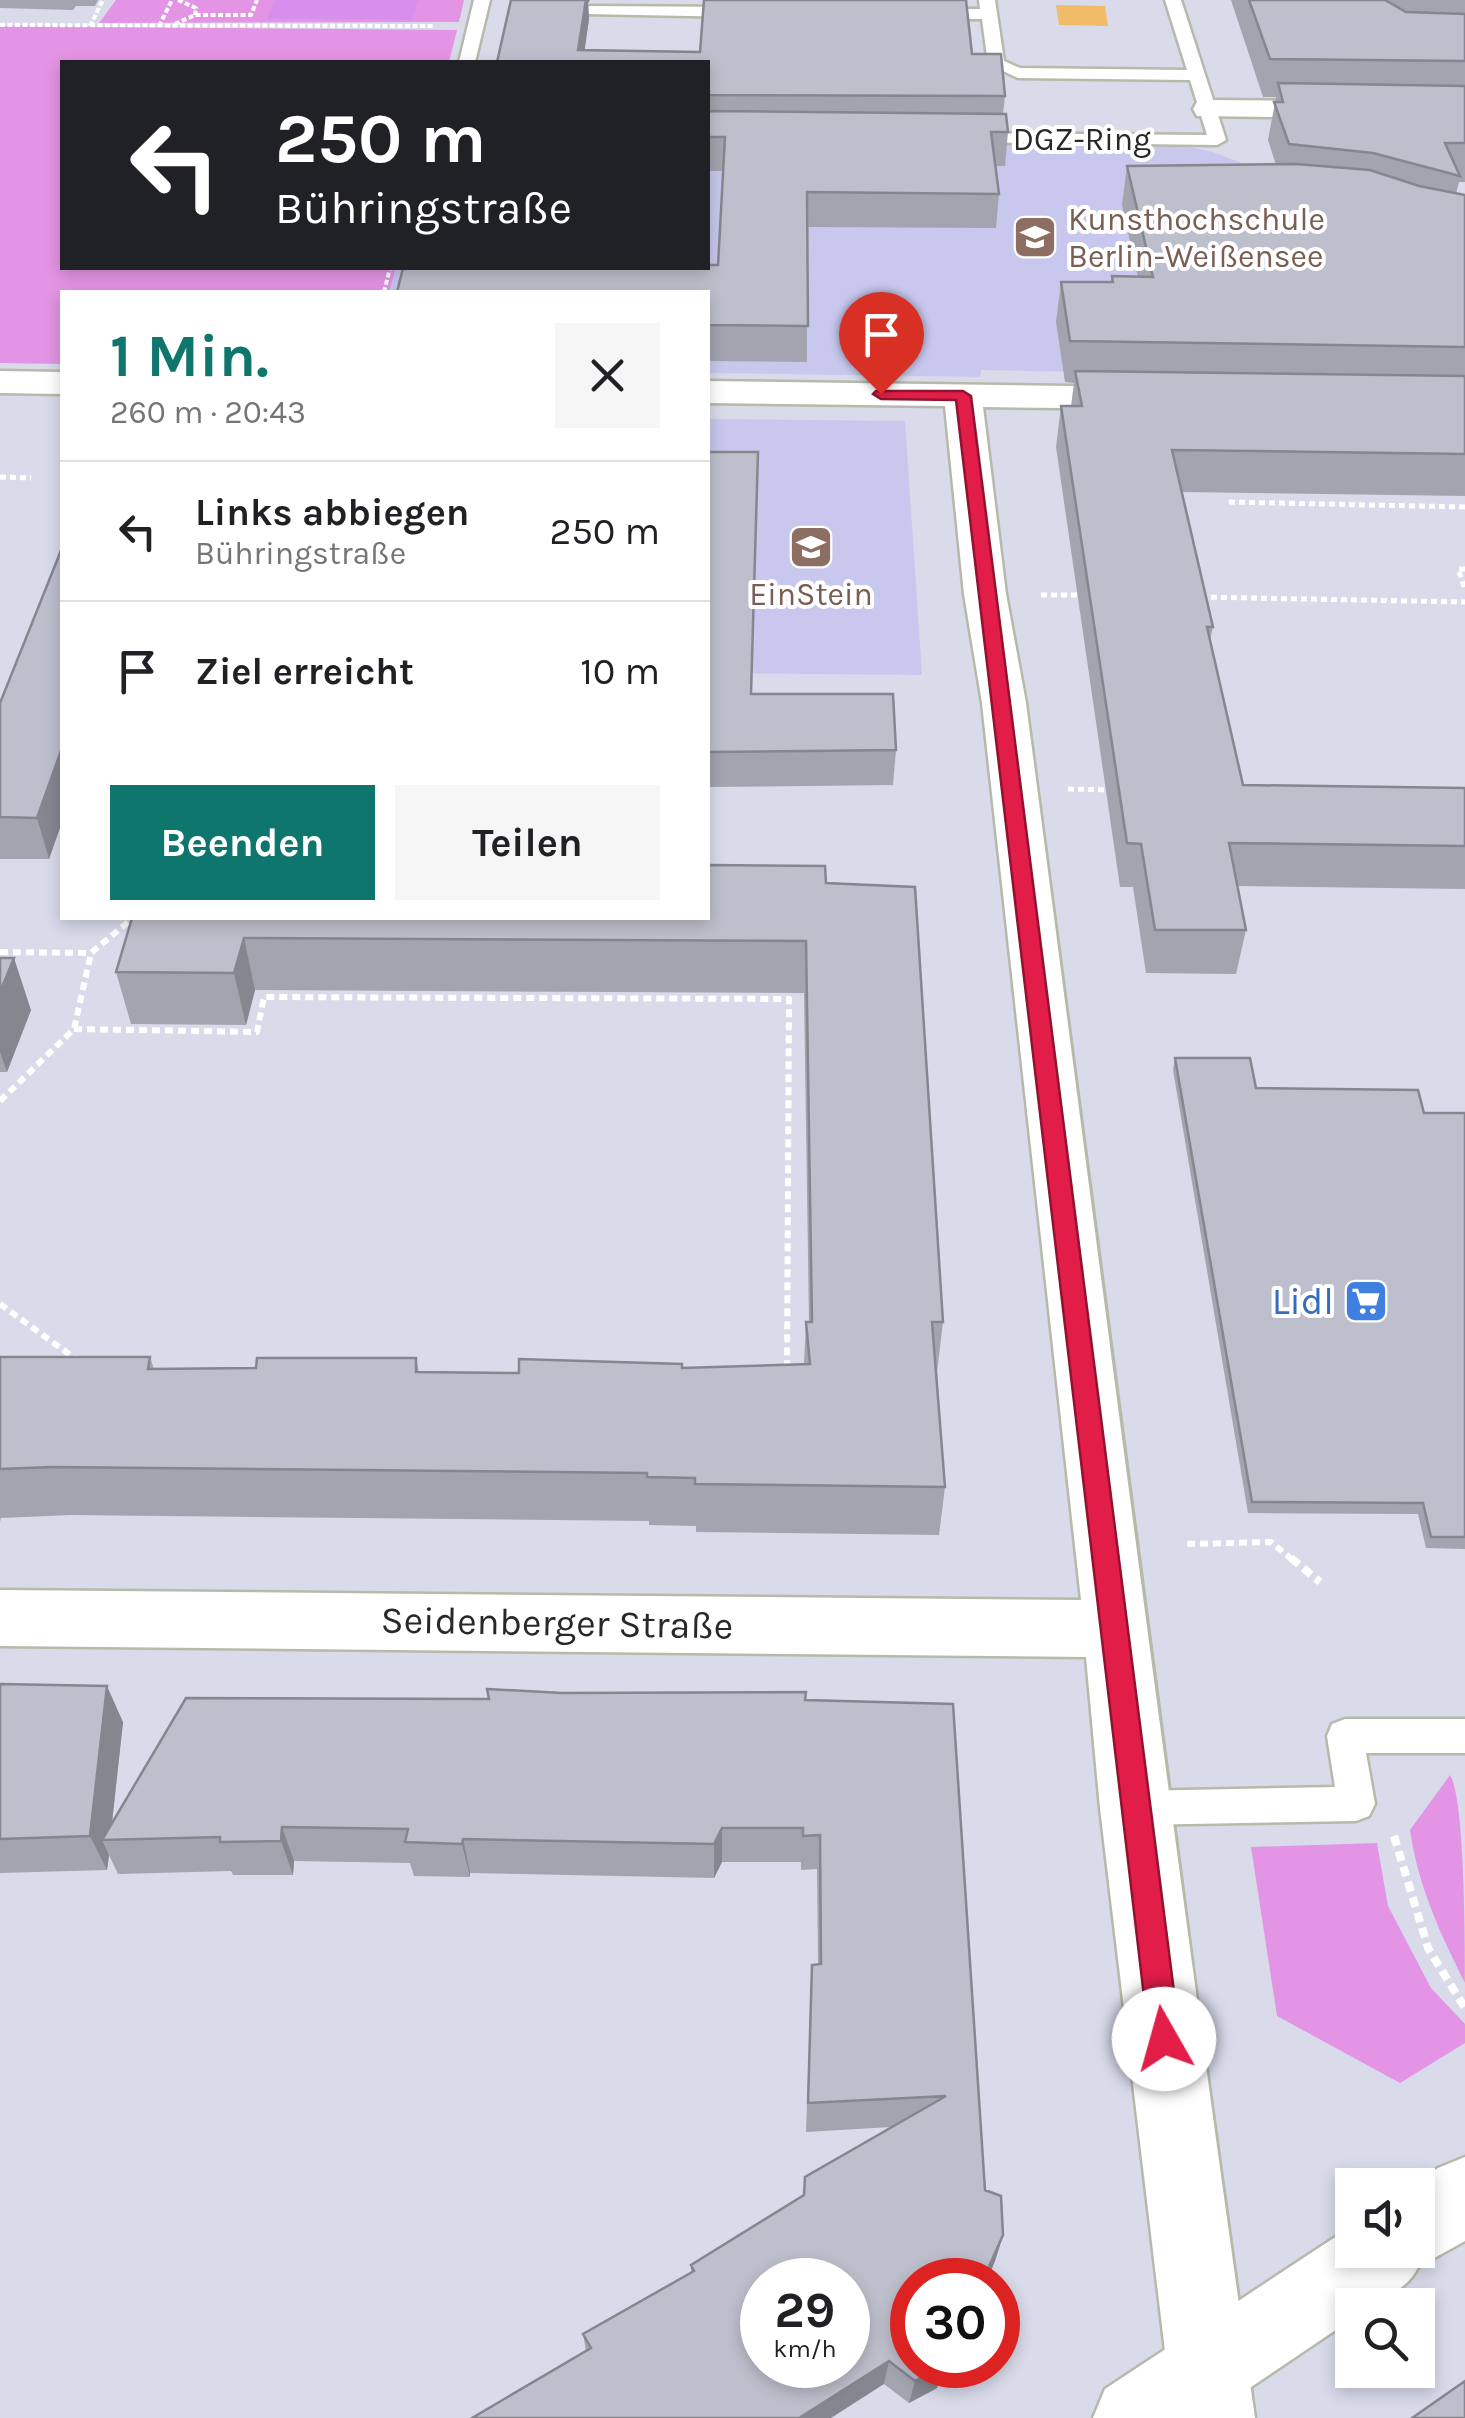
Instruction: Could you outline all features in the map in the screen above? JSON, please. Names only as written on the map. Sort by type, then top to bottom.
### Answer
[{"type":"street","points":[[1208,108],[1465,112]]},
{"type":"street","points":[[0,382],[60,383]]},
{"type":"street","points":[[710,392],[1183,399]]},
{"type":"street","points":[[963,396],[984,594],[1004,703],[1134,1808],[1211,2395]]},
{"type":"street","name":"Seidenberger Straße","points":[[0,1618],[1113,1628]]},
{"type":"street","points":[[1435,2216],[1465,2195]]},
{"type":"street","points":[[1134,2418],[1211,2395],[1364,2268]]},
{"type":"lane","points":[[1173,0],[1208,108]]},
{"type":"lane","points":[[912,14],[989,7],[996,64],[1018,73],[1197,74]]},
{"type":"lane","points":[[590,11],[754,12]]},
{"type":"lane","points":[[469,60],[484,12]]},
{"type":"lane","name":"DGZ-Ring","points":[[947,138],[1223,145],[1208,108]]},
{"type":"lane","points":[[1134,1808],[1356,1804],[1345,1736],[1465,1736]]},
{"type":"path","points":[[90,26],[103,0]]},
{"type":"path","points":[[159,26],[175,0],[196,8],[195,15]]},
{"type":"path","points":[[172,26],[195,15],[250,15],[256,0]]},
{"type":"path","points":[[0,24],[172,26],[484,12]]},
{"type":"path","points":[[0,478],[31,478]]},
{"type":"path","points":[[1229,502],[1465,507]]},
{"type":"path","points":[[1465,570],[1458,569],[1465,589]]},
{"type":"path","points":[[984,594],[1086,595]]},
{"type":"path","points":[[1186,597],[1465,602]]},
{"type":"path","points":[[1012,787],[1115,790]]},
{"type":"path","points":[[0,1100],[74,1029],[91,952],[131,920]]},
{"type":"path","points":[[0,952],[91,952]]},
{"type":"path","points":[[74,1029],[257,1032],[264,997],[789,1000],[786,1384]]},
{"type":"path","points":[[0,1304],[96,1373]]},
{"type":"path","points":[[1187,1544],[1271,1542],[1320,1582]]},
{"type":"path","points":[[1356,1804],[1393,1830],[1412,1912],[1444,1981],[1465,2008]]},
{"type":"shaded area","points":[[116,0],[464,0],[459,22],[99,23]]},
{"type":"shaded area","points":[[275,0],[418,0],[412,20],[267,19]]},
{"type":"shaded area","points":[[1056,5],[1105,6],[1108,26],[1059,25]]},
{"type":"shaded area","points":[[0,26],[457,30],[450,60],[60,60],[60,270],[395,270],[390,290],[60,290],[60,364],[0,363]]},
{"type":"shaded area","name":"Kunsthochschule Berlin-Weißensee","points":[[710,141],[1186,146],[1213,152],[1352,206],[1411,378],[981,370],[980,377],[710,373],[710,290],[390,290],[395,270],[710,270]]},
{"type":"shaded area","name":"EinStein","points":[[710,419],[905,421],[922,675],[710,673]]},
{"type":"shaded area","points":[[1450,1775],[1459,1812],[1465,1983],[1431,1909],[1410,1830]]},
{"type":"shaded area","points":[[1377,1843],[1388,1906],[1431,1988],[1465,2024],[1465,2043],[1400,2083],[1277,2016],[1251,1847]]},
{"type":"building","points":[[511,0],[586,0],[578,50],[700,52],[704,0],[966,0],[972,54],[1001,54],[1005,96],[710,95],[710,60],[497,60]]},
{"type":"building","points":[[1249,0],[1385,0],[1406,12],[1465,14],[1465,61],[1270,59]]},
{"type":"building","points":[[1278,83],[1465,86],[1465,143],[1445,143],[1460,176],[1373,153],[1289,144],[1274,102],[1283,102]]},
{"type":"building","points":[[710,111],[1006,114],[1008,132],[991,132],[999,194],[807,192],[808,326],[710,325],[710,290],[398,290],[402,270],[710,270],[710,265],[718,265],[725,137],[710,137]]},
{"type":"building","points":[[1296,164],[1370,170],[1419,186],[1465,195],[1465,347],[1070,341],[1061,282],[1113,282],[1112,276],[1153,277],[1127,166]]},
{"type":"building","points":[[1075,371],[1465,376],[1465,454],[1172,450],[1213,627],[1207,627],[1243,785],[1465,788],[1465,846],[1229,843],[1246,930],[1155,930],[1141,844],[1127,843],[1061,406],[1082,406]]},
{"type":"building","points":[[710,452],[758,452],[751,694],[893,694],[896,750],[710,752]]},
{"type":"building","points":[[60,553],[60,754],[37,818],[0,817],[0,703]]},
{"type":"building","points":[[710,865],[825,866],[826,883],[915,887],[943,1322],[932,1322],[945,1487],[695,1484],[695,1478],[647,1477],[647,1473],[0,1469],[0,1357],[150,1357],[148,1369],[256,1368],[257,1358],[416,1358],[416,1372],[519,1373],[519,1359],[682,1364],[682,1368],[810,1364],[806,1322],[812,1322],[806,941],[244,938],[234,973],[116,972],[131,920],[710,920]]},
{"type":"building","points":[[0,958],[14,958],[0,992]]},
{"type":"building","points":[[1175,1058],[1250,1058],[1256,1088],[1418,1090],[1424,1113],[1465,1113],[1465,1537],[1431,1537],[1423,1503],[1252,1502]]},
{"type":"building","points":[[0,1684],[107,1686],[90,1836],[0,1839]]},
{"type":"building","points":[[487,1689],[562,1693],[806,1692],[805,1700],[953,1704],[985,2190],[1001,2196],[1003,2235],[993,2258],[890,2258],[890,2362],[870,2373],[870,2258],[740,2258],[740,2388],[846,2388],[799,2418],[472,2418],[591,2348],[583,2334],[694,2271],[691,2265],[804,2195],[805,2177],[946,2096],[808,2103],[812,1965],[821,1964],[820,1835],[803,1836],[803,1828],[722,1828],[714,1844],[463,1839],[462,1844],[405,1842],[408,1829],[282,1827],[281,1841],[220,1842],[220,1837],[102,1840],[186,1698],[489,1699]]},
{"type":"building","points":[[1465,2381],[1465,2418],[1412,2418]]},
{"type":"place","name":"Kunsthochschule Berlin-Weißensee","points":[[1035,237]]},
{"type":"place","name":"EinStein","points":[[811,547]]},
{"type":"place","name":"Lidl","points":[[1366,1301]]},
{"type":"route","points":[[881,394],[963,396],[984,594],[1004,703],[1164,2039]]}]
